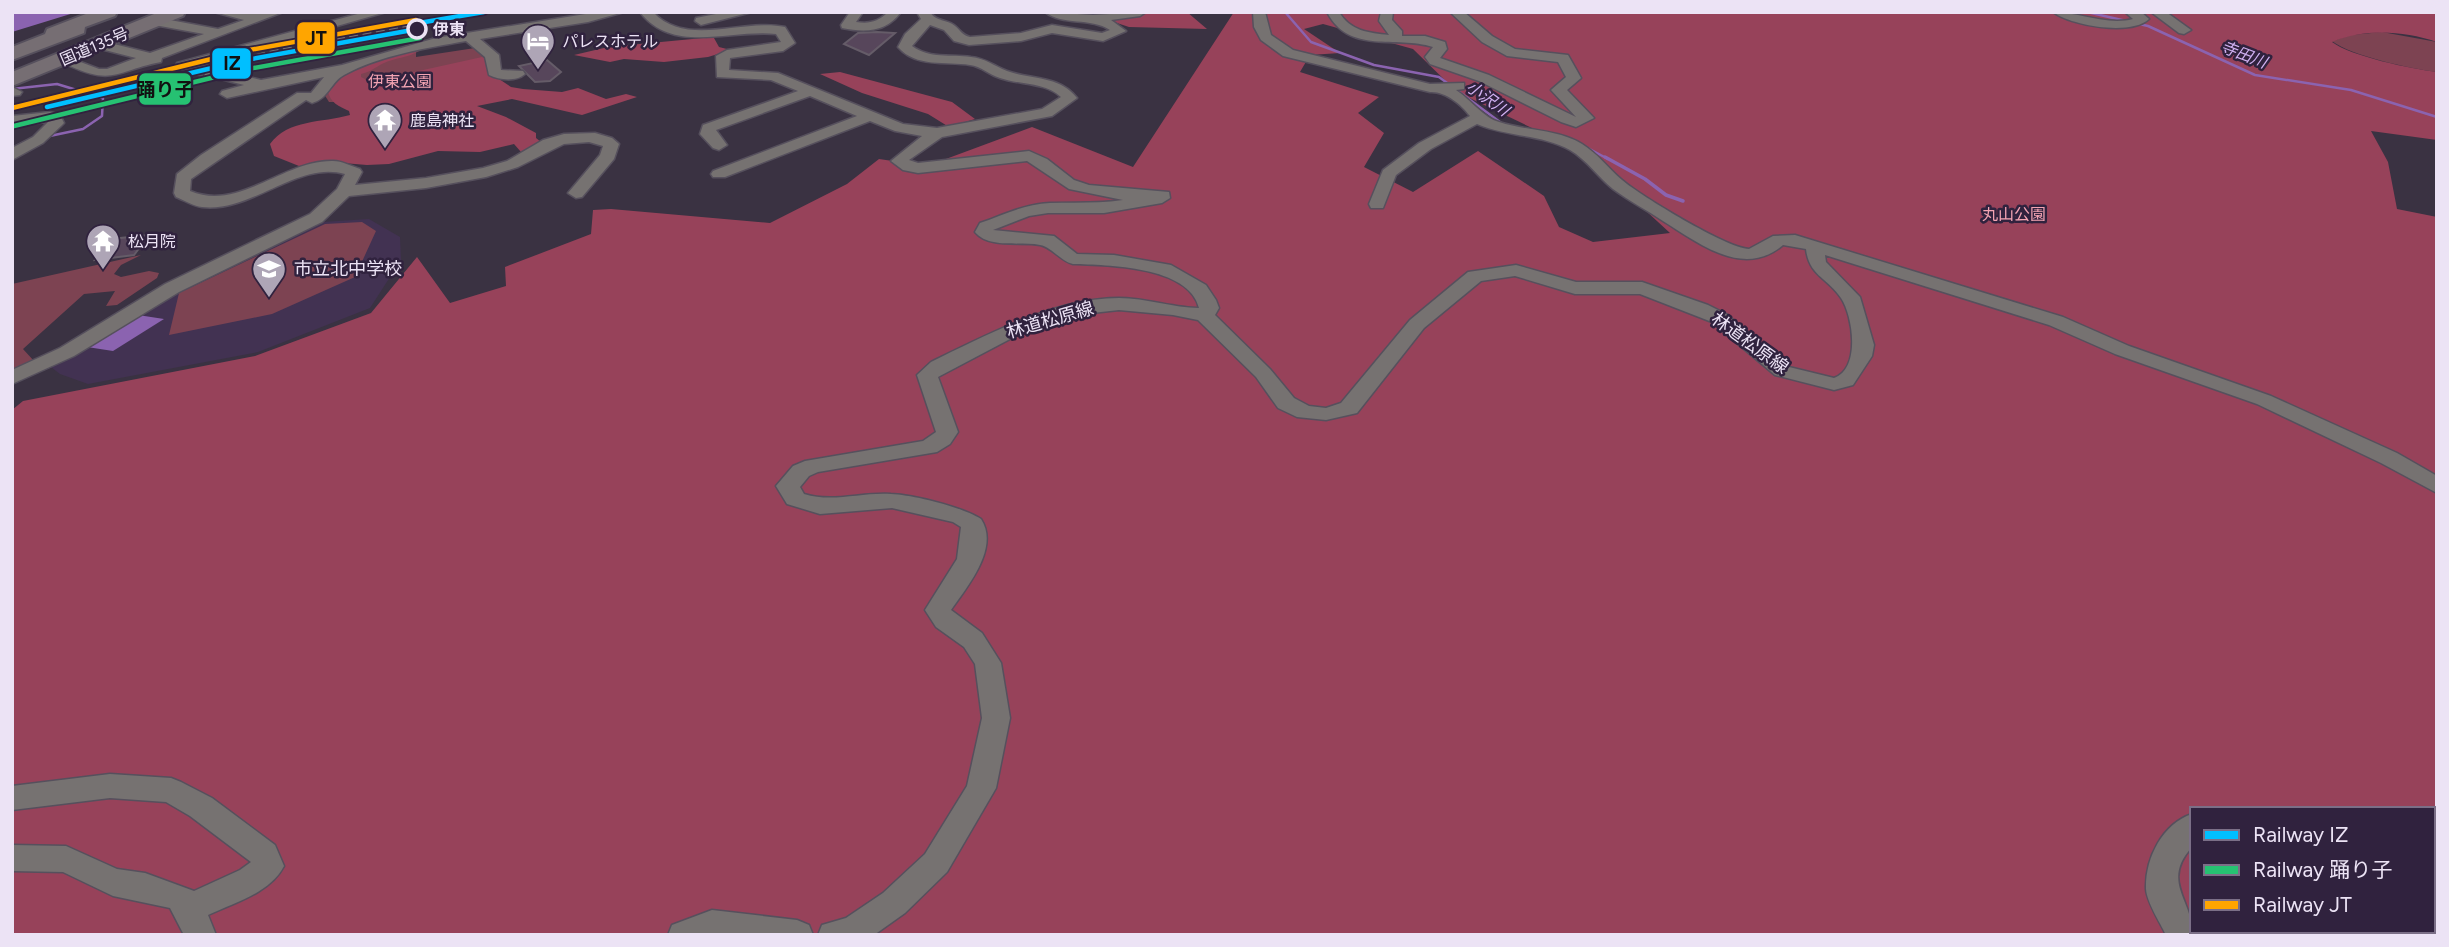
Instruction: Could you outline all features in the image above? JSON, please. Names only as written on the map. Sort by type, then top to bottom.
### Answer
[{"type":"highway","name":"国道135号","points":[[12,52],[108,12]]},
{"type":"highway","name":"国道135号","points":[[12,52],[121,12]]},
{"type":"highway","name":"国道135号","points":[[13,88],[62,60],[176,12]]},
{"type":"street","points":[[220,12],[322,26]]},
{"type":"street","points":[[62,60],[75,62],[85,71],[108,73],[277,12]]},
{"type":"street","points":[[98,44],[186,66],[266,41],[380,12]]},
{"type":"street","points":[[12,378],[67,352],[172,288],[316,218],[344,191],[354,172],[345,167],[313,169],[294,173],[228,201],[205,203],[190,199],[182,193],[183,177],[207,158],[307,98],[321,94],[334,74],[424,44],[561,25],[618,12]]},
{"type":"street","points":[[646,12],[653,23],[684,34],[780,30],[788,43],[783,47],[727,54],[723,56],[722,74],[765,75],[867,117],[900,128],[937,133],[1047,113],[1070,98],[1051,86],[1033,79],[1000,74],[976,61],[908,51],[905,47],[925,16],[949,27],[960,38],[969,41],[1021,37],[1052,29],[1103,37],[1119,31],[1107,23],[1093,19]]},
{"type":"street","points":[[667,27],[746,12]]},
{"type":"street","points":[[857,12],[847,24],[878,27],[886,23],[895,12]]},
{"type":"street","points":[[1051,12],[1077,19],[1140,12]]},
{"type":"street","points":[[1259,12],[1258,23],[1263,35],[1275,47],[1288,53],[1373,75],[1449,88],[1469,84],[1472,79],[1469,75]]},
{"type":"street","points":[[1333,12],[1344,30],[1358,35],[1396,40],[1433,41],[1440,45],[1440,49],[1432,57],[1435,61],[1484,78],[1566,119],[1576,122],[1586,118],[1558,90],[1574,78],[1563,58],[1512,53],[1487,39],[1456,12]]},
{"type":"street","points":[[1387,12],[1385,21],[1395,31],[1396,40]]},
{"type":"street","points":[[2059,12],[2135,19]]},
{"type":"street","points":[[2157,12],[2184,30]]},
{"type":"street","points":[[154,21],[266,41]]},
{"type":"street","points":[[473,37],[473,42],[492,55],[494,72],[500,75],[518,74]]},
{"type":"street","points":[[227,94],[347,69]]},
{"type":"street","points":[[210,72],[307,98],[327,106]]},
{"type":"street","points":[[1449,88],[1479,117],[1494,126],[1556,139],[1574,146],[1590,157],[1618,185],[1731,253],[1765,253],[1779,240],[1795,240],[2056,321],[2122,350],[2264,400],[2389,458],[2437,486]]},
{"type":"street","points":[[719,145],[708,134],[708,128],[809,92]]},
{"type":"street","points":[[12,121],[50,116],[55,118],[56,123],[38,140],[12,155]]},
{"type":"street","points":[[719,174],[867,117]]},
{"type":"street","points":[[1377,204],[1389,173],[1425,146],[1479,117]]},
{"type":"street","points":[[937,133],[909,150],[899,161],[909,167],[918,168],[1029,156],[1038,159],[1053,175],[1074,186],[1106,192],[1163,195],[1162,198],[1104,208],[1048,208],[1025,212],[986,227],[984,232],[990,236],[1048,240],[1073,259],[1114,260],[1165,269],[1199,289],[1209,308],[1205,316]]},
{"type":"street","points":[[344,191],[434,182],[504,167],[562,139],[601,138],[609,141],[611,144],[608,156],[576,193]]},
{"type":"street","name":"林道松原線","points":[[834,935],[855,930],[894,903],[936,863],[981,788],[996,718],[988,663],[973,639],[945,621],[938,610],[969,564],[976,540],[973,524],[960,516],[892,501],[820,507],[795,499],[788,485],[801,471],[813,466],[929,447],[942,439],[947,432],[927,374],[950,359],[1024,324],[1092,307],[1119,304],[1173,309],[1205,316],[1263,373],[1286,403],[1305,412],[1326,414],[1349,408],[1417,324],[1475,276],[1507,270],[1536,275],[1575,288],[1642,288],[1702,309],[1719,318],[1782,371],[1834,384],[1846,381],[1862,356],[1864,345],[1851,297],[1817,263],[1815,246]]},
{"type":"street","points":[[12,798],[110,786],[171,790],[201,807],[264,854],[268,866],[195,921],[181,898],[145,887],[113,882],[66,859],[12,858]]},
{"type":"street","points":[[2187,935],[2179,928],[2162,891],[2167,853],[2190,828]]},
{"type":"street","points":[[684,935],[712,924],[797,935]]},
{"type":"shaded area","points":[[12,12],[77,12],[12,32]]},
{"type":"shaded area","name":"市立北中学校","points":[[369,219],[400,237],[401,260],[370,308],[258,352],[88,384],[60,374],[51,367],[177,289],[322,222]]},
{"type":"shaded area","points":[[138,315],[164,319],[113,351],[87,347]]},
{"type":"green space","points":[[1084,12],[1187,12],[1207,29],[1129,27]]},
{"type":"green space","name":"丸山公園","points":[[1234,12],[2437,12],[2437,42],[2398,33],[2371,33],[2332,42],[2367,57],[2437,72],[2437,140],[2371,131],[2388,162],[2397,209],[2437,217],[2437,935],[12,935],[12,410],[23,401],[255,356],[371,313],[417,257],[450,303],[506,286],[505,267],[591,234],[593,210],[611,209],[770,223],[847,184],[879,159],[927,166],[1032,127],[1133,167]],"holes":[[[1323,24],[1413,49],[1457,92],[1582,152],[1670,233],[1593,242],[1559,227],[1544,196],[1478,151],[1413,192],[1364,167],[1384,133],[1358,113],[1379,97],[1300,72],[1310,55],[1340,53],[1304,29]]]},
{"type":"green space","points":[[2382,32],[2437,42],[2437,72],[2367,57],[2332,41],[2351,35]]},
{"type":"green space","points":[[714,38],[719,47],[731,50],[708,57],[664,62],[624,59],[610,62],[574,55],[608,47]]},
{"type":"green space","name":"伊東公園","points":[[416,47],[416,57],[475,48],[490,56],[343,102],[329,102],[324,94],[337,74]]},
{"type":"green space","name":"伊東公園","points":[[415,49],[419,51],[384,63],[361,74],[361,77],[369,81],[378,80],[482,57],[488,59],[493,75],[511,87],[562,92],[578,88],[606,99],[626,94],[637,97],[582,115],[512,99],[477,106],[536,133],[536,138],[541,142],[531,150],[521,152],[514,144],[480,152],[438,151],[389,164],[367,165],[343,163],[299,166],[274,156],[270,144],[286,130],[306,123],[350,115],[349,111],[333,101],[328,91],[340,74],[395,53]]},
{"type":"green space","points":[[840,72],[952,102],[975,119],[949,127],[928,114],[862,93],[820,74]]},
{"type":"green space","points":[[362,222],[376,231],[355,277],[272,314],[169,335],[179,293],[325,224]]},
{"type":"green space","points":[[141,255],[121,265],[114,274],[121,277],[149,271],[159,273],[157,278],[117,305],[106,306],[115,291],[84,294],[23,349],[34,361],[12,370],[12,284]]},
{"type":"building","points":[[858,33],[895,33],[869,55],[844,44]]},
{"type":"building","name":"パレスホテル","points":[[547,60],[561,72],[550,81],[535,82],[519,66]]},
{"type":"building","name":"松月院","points":[[149,235],[134,255],[95,260],[111,239]]},
{"type":"waterway","name":"小沢川","points":[[1285,12],[1311,42],[1374,65],[1439,77],[1504,125]]},
{"type":"waterway","name":"寺田川","points":[[2087,12],[2148,26],[2255,75],[2351,90],[2437,117]]},
{"type":"waterway","points":[[12,89],[57,84],[103,98],[102,116],[83,129],[45,137]]},
{"type":"waterway","name":"小沢川","points":[[1571,139],[1608,159]]},
{"type":"waterway","name":"小沢川","points":[[1605,157],[1645,179],[1666,195],[1683,201]]},
{"type":"tunnel","points":[[191,67],[210,72]]},
{"type":"railway","points":[[152,82],[269,52],[415,25]]},
{"type":"rail line","name":"IZ","points":[[413,24],[484,12]]},
{"type":"rail line","name":"JT","points":[[12,108],[244,51],[416,20]]},
{"type":"rail line","name":"IZ","points":[[47,107],[246,60],[418,29]]},
{"type":"rail line","name":"踊り子","points":[[14,126],[248,69],[420,38]]},
{"type":"place","name":"伊東","points":[[417,29]]},
{"type":"place","name":"パレスホテル","points":[[538,71]]},
{"type":"place","name":"鹿島神社","points":[[385,150]]},
{"type":"place","name":"松月院","points":[[103,271]]},
{"type":"place","name":"市立北中学校","points":[[269,299]]}]
